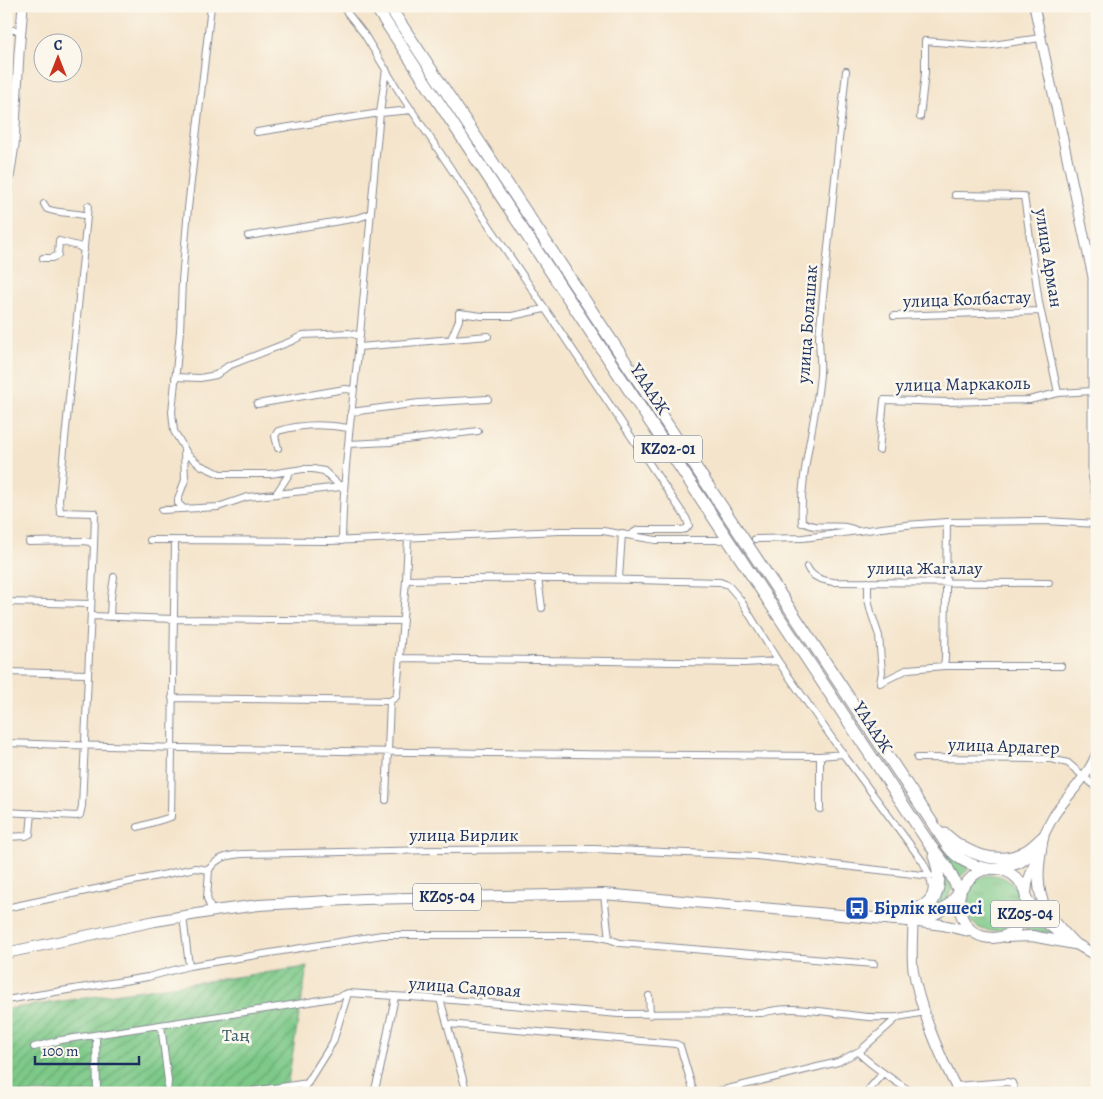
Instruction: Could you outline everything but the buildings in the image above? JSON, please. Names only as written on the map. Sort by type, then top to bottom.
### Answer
[{"type":"highway","name":"ҮАААЖ","points":[[375,6],[930,845],[947,867],[960,893]]},
{"type":"highway","name":"ҮАААЖ","points":[[389,6],[953,853],[969,864],[992,869]]},
{"type":"highway","points":[[931,820],[946,836],[962,848],[980,856],[1012,856],[1020,854],[1043,837]]},
{"type":"highway","points":[[891,919],[906,919],[917,915],[925,910],[934,898],[939,886],[939,872],[930,845]]},
{"type":"main road","points":[[6,197],[24,6]]},
{"type":"main road","points":[[1034,6],[1093,277],[1093,472],[1097,498]]},
{"type":"main road","points":[[1026,898],[1028,881],[1043,837],[1055,814],[1084,778],[1097,753]]},
{"type":"main road","points":[[957,1089],[925,1012],[913,968],[921,923],[946,907],[960,893],[970,877],[992,869],[1012,866],[1024,860],[1043,837]]},
{"type":"main road","points":[[1043,837],[1038,869],[1040,894],[1050,915],[1074,944]]},
{"type":"main road","name":"KZ05-04","points":[[992,869],[1003,871],[1017,879],[1022,886],[1026,898],[1027,910],[1020,925],[999,937]]},
{"type":"main road","name":"KZ05-04","points":[[960,893],[959,910],[967,926],[973,932]]},
{"type":"main road","name":"KZ05-04","points":[[6,952],[183,916],[259,905],[309,901],[604,894],[891,919],[943,925],[982,936],[1032,936],[1074,944]]},
{"type":"main road","name":"KZ05-04","points":[[1026,898],[1042,919],[1074,944],[1097,956]]},
{"type":"street","points":[[183,508],[178,504],[178,499],[186,480],[183,449],[174,431],[172,412],[188,208],[211,6]]},
{"type":"street","points":[[342,6],[364,34],[412,110],[689,525],[686,529],[681,530],[638,530],[630,535]]},
{"type":"street","points":[[6,30],[21,30]]},
{"type":"street","points":[[920,117],[925,73],[925,41],[986,46],[1040,38]]},
{"type":"street","points":[[342,540],[343,487],[359,347],[370,214],[386,69]]},
{"type":"street","name":"улица Болашак","points":[[846,71],[819,336],[820,374],[804,486],[802,522],[810,526],[844,527],[857,531]]},
{"type":"street","points":[[257,132],[380,113],[412,110]]},
{"type":"street","name":"улица Арман","points":[[955,195],[1024,196],[1041,311],[1058,393]]},
{"type":"street","points":[[44,204],[47,209],[56,212],[79,213],[87,216]]},
{"type":"street","points":[[6,812],[80,815],[82,806],[87,674],[92,616],[95,513],[60,512],[59,500],[88,206]]},
{"type":"street","points":[[248,236],[358,218],[370,214]]},
{"type":"street","points":[[43,258],[52,258],[58,255],[59,241],[78,246],[84,250]]},
{"type":"street","points":[[452,338],[459,320],[459,313],[482,316],[512,316],[544,309]]},
{"type":"street","name":"улица Колбастау","points":[[894,316],[1041,311]]},
{"type":"street","points":[[175,377],[210,377],[228,366],[303,335],[350,333],[360,336]]},
{"type":"street","points":[[359,347],[488,336]]},
{"type":"street","points":[[256,404],[345,389],[353,390]]},
{"type":"street","name":"улица Маркаколь","points":[[879,450],[884,400],[947,402],[1029,400],[1058,393],[1093,391]]},
{"type":"street","points":[[351,412],[419,403],[488,399]]},
{"type":"street","points":[[278,448],[275,436],[278,432],[286,429],[312,425],[349,428]]},
{"type":"street","points":[[348,444],[390,442],[478,431]]},
{"type":"street","points":[[183,449],[200,464],[220,474],[270,474],[303,469],[324,471],[343,487]]},
{"type":"street","points":[[276,494],[291,471]]},
{"type":"street","points":[[162,510],[218,507],[247,498],[343,487]]},
{"type":"street","points":[[754,539],[804,538],[906,525],[947,522],[1035,521],[1097,524]]},
{"type":"street","points":[[944,666],[947,522]]},
{"type":"street","points":[[150,540],[175,542],[342,540],[603,531],[656,540],[720,540]]},
{"type":"street","points":[[619,579],[622,534]]},
{"type":"street","points":[[172,698],[390,701],[396,697],[404,621],[408,538]]},
{"type":"street","points":[[30,542],[84,541],[90,542],[94,546]]},
{"type":"street","points":[[138,827],[171,817],[175,542]]},
{"type":"street","name":"улица Жагалау","points":[[807,567],[809,572],[820,580],[833,582],[1049,583]]},
{"type":"street","points":[[110,617],[114,577]]},
{"type":"street","points":[[538,578],[542,608]]},
{"type":"street","points":[[406,580],[619,579],[720,582],[728,584],[740,598],[778,661],[843,754],[923,862],[931,876],[932,891],[930,897],[912,908],[899,911],[891,919]]},
{"type":"street","points":[[868,582],[869,606],[879,636],[882,672],[880,683],[908,669],[944,666],[1061,666]]},
{"type":"street","points":[[6,602],[91,604]]},
{"type":"street","points":[[92,616],[174,619],[404,621]]},
{"type":"street","points":[[400,658],[745,663],[778,661]]},
{"type":"street","points":[[6,672],[87,674]]},
{"type":"street","points":[[386,800],[390,701]]},
{"type":"street","points":[[6,742],[85,746],[387,752],[820,756],[843,754]]},
{"type":"street","points":[[820,756],[820,809]]},
{"type":"street","name":"улица Ардагер","points":[[917,758],[1051,759],[1068,764],[1097,788]]},
{"type":"street","points":[[6,836],[26,836],[30,834],[32,813]]},
{"type":"street","name":"улица Бирлик","points":[[209,870],[216,861],[224,857],[243,854],[577,849],[756,856],[931,876]]},
{"type":"street","points":[[6,908],[194,868],[209,870],[207,898],[212,912]]},
{"type":"street","points":[[604,894],[609,939]]},
{"type":"street","points":[[183,916],[189,966]]},
{"type":"street","points":[[6,1000],[148,977],[189,966],[382,936],[595,936],[620,943],[874,964]]},
{"type":"street","points":[[301,1093],[334,1042],[348,994]]},
{"type":"street","name":"улица Садовая","points":[[34,1047],[62,1040],[324,1000],[348,994],[440,998],[619,1014],[676,1012],[762,1013],[792,1009],[862,1017],[898,1017],[925,1012]]},
{"type":"street","points":[[649,996],[650,1014]]},
{"type":"street","points":[[374,1093],[395,997]]},
{"type":"street","points":[[440,998],[467,1093]]},
{"type":"street","points":[[711,1093],[838,1062],[861,1050],[898,1017]]},
{"type":"street","points":[[448,1024],[676,1044],[680,1046],[694,1093]]},
{"type":"street","points":[[161,1025],[168,1081],[167,1093]]},
{"type":"street","points":[[96,1036],[97,1093]]},
{"type":"street","points":[[861,1050],[861,1055],[883,1073],[913,1093]]},
{"type":"street","points":[[869,1090],[883,1073]]},
{"type":"street","points":[[957,1089],[1006,1082],[1012,1084],[1016,1093]]},
{"type":"street","points":[[240,1093],[308,1083]]},
{"type":"green space","points":[[929,828],[947,853],[969,869],[958,879]]},
{"type":"green space","points":[[941,866],[952,888],[943,903],[929,912]]},
{"type":"green space","points":[[992,875],[1003,877],[1012,883],[1018,892],[1020,903],[1018,914],[1012,923],[1003,929],[992,931],[981,929],[972,923],[966,914],[964,903],[966,892],[972,883],[981,877]]},
{"type":"green space","points":[[1032,914],[1040,925],[1053,934],[1024,930],[1029,925]]},
{"type":"green space","name":"Таң","points":[[307,967],[286,1093],[6,1093],[6,1009]]},
{"type":"place","name":"Бірлік көшесі","points":[[857,908]]}]
